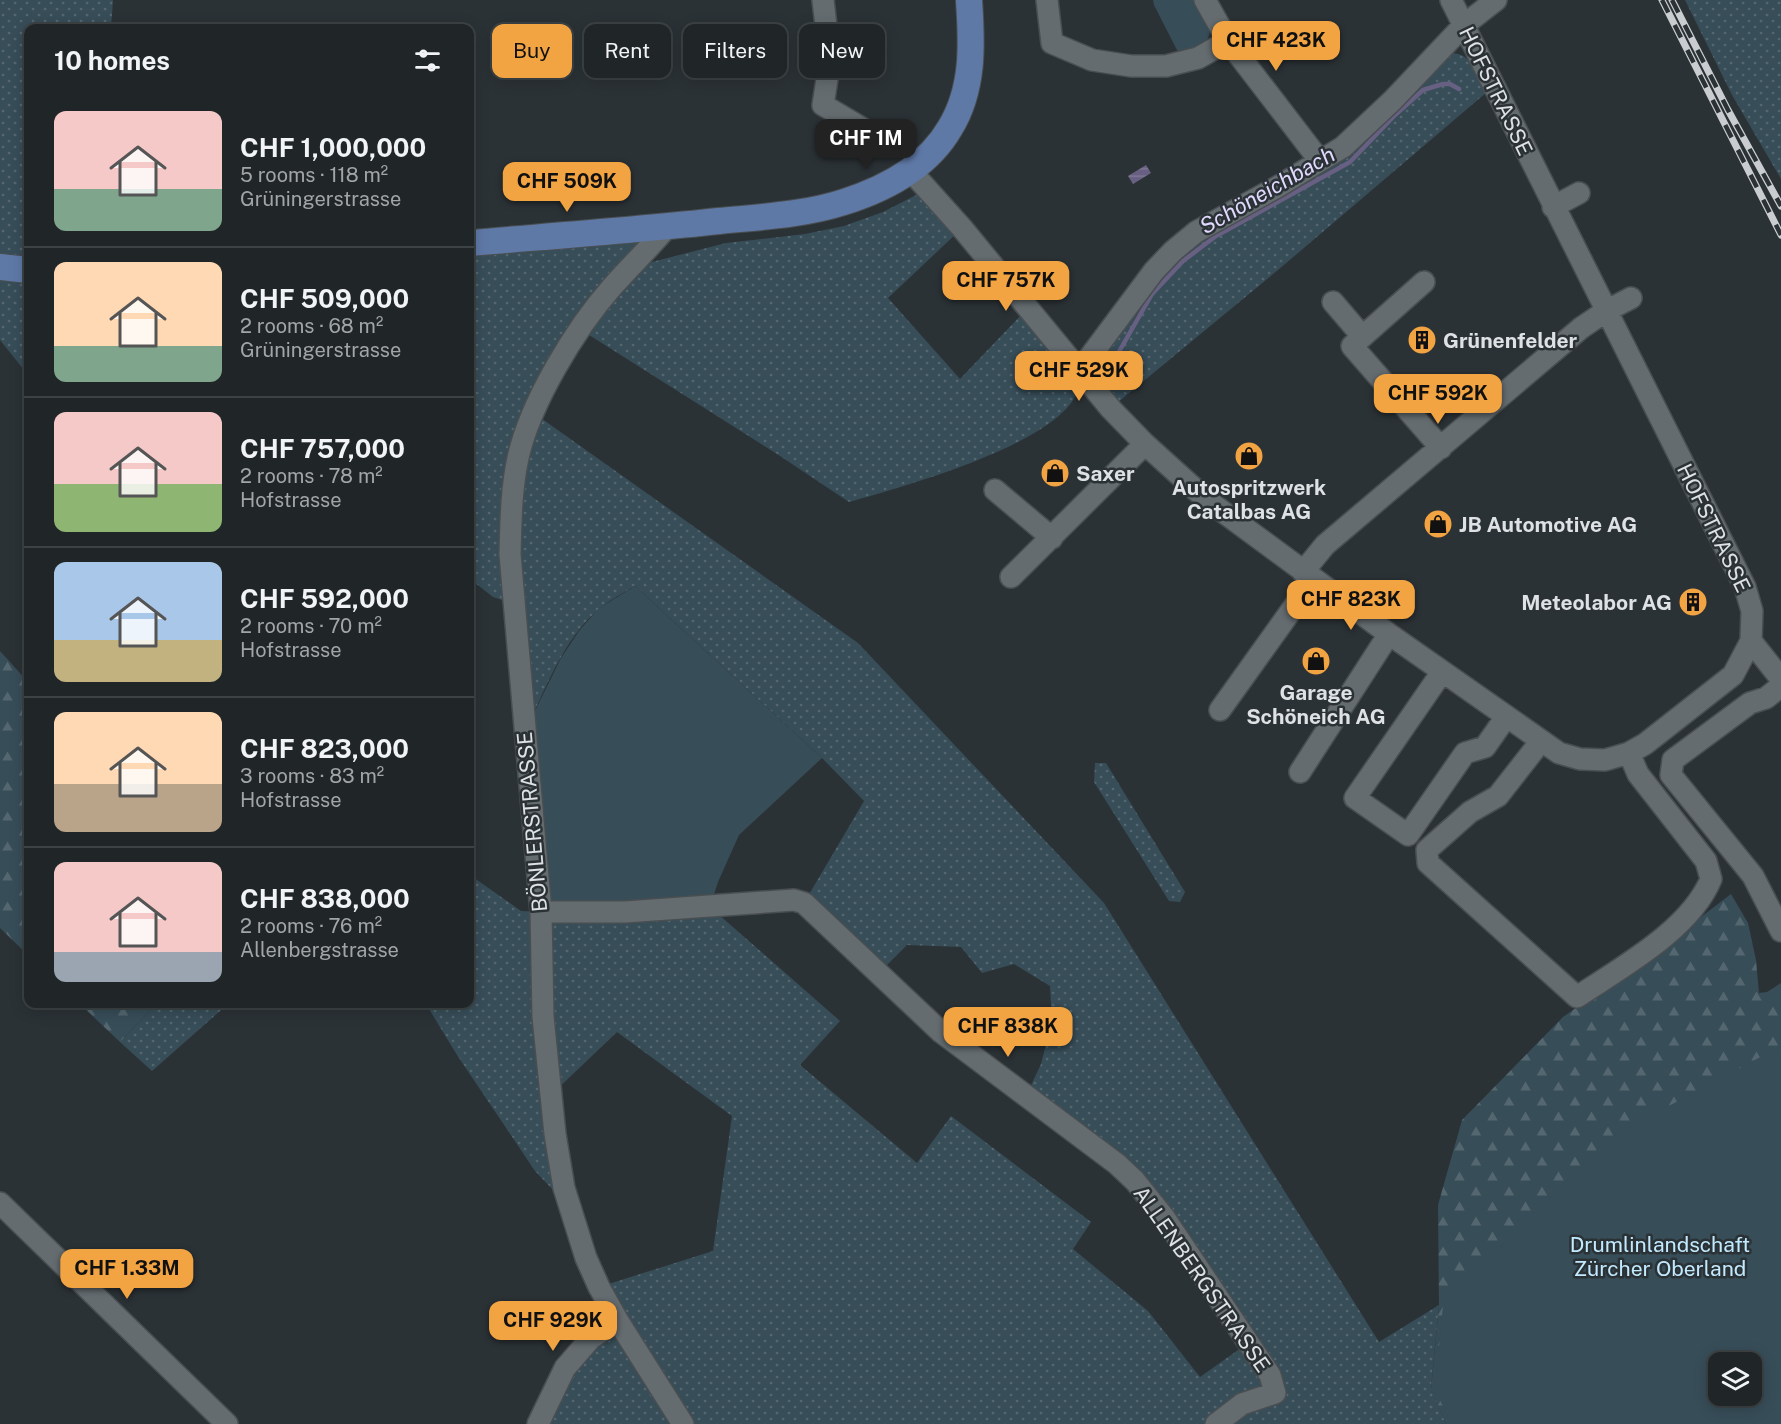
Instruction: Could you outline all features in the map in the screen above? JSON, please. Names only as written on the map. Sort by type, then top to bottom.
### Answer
[{"type":"main road","points":[[474,243],[792,213],[823,208],[867,194],[910,170],[938,145],[950,128],[966,90],[970,67],[972,42],[969,0]]},
{"type":"main road","points":[[0,267],[24,270]]},
{"type":"street","points":[[823,0],[830,60],[823,105],[872,134]]},
{"type":"street","points":[[1047,0],[1052,43],[1092,60],[1131,66],[1166,66],[1198,58],[1228,41]]},
{"type":"street","points":[[1205,0],[1228,41],[1320,161]]},
{"type":"street","name":"HOFSTRASSE","points":[[910,170],[962,228],[1111,409],[1145,444],[1207,500],[1308,576],[1559,753],[1580,759],[1605,760],[1629,753],[1645,744],[1733,675],[1751,641],[1752,611],[1745,587],[1451,0]]},
{"type":"street","points":[[1080,370],[1154,271],[1173,251],[1196,232],[1343,147],[1364,129],[1464,25],[1496,0]]},
{"type":"street","points":[[1553,207],[1579,193]]},
{"type":"street","name":"BÖNLERSTRASSE","points":[[668,226],[611,288],[589,316],[536,404],[518,458],[511,515],[510,554],[541,912],[543,1017],[561,1169],[573,1219],[586,1258],[618,1321],[683,1424]]},
{"type":"street","points":[[1424,282],[1352,346],[1441,448]]},
{"type":"street","points":[[1220,710],[1326,545],[1581,328],[1631,298]]},
{"type":"street","points":[[1333,302],[1362,336]]},
{"type":"street","points":[[1011,577],[1145,444]]},
{"type":"street","points":[[995,490],[1052,538]]},
{"type":"street","points":[[1300,772],[1389,634]]},
{"type":"street","points":[[1751,641],[1781,652]]},
{"type":"street","points":[[1751,641],[1781,679]]},
{"type":"street","points":[[1442,672],[1355,798],[1381,817],[1408,835],[1465,753],[1485,747],[1506,717]]},
{"type":"street","points":[[1781,686],[1766,698],[1750,703],[1673,760],[1671,775],[1753,876],[1781,931]]},
{"type":"street","points":[[1541,741],[1498,796],[1470,812],[1427,850],[1428,863],[1577,997],[1663,940],[1705,894],[1712,879],[1740,860]]},
{"type":"street","points":[[1629,753],[1638,774],[1706,861],[1712,879]]},
{"type":"street","points":[[1674,819],[1694,802]]},
{"type":"street","name":"ALLENBERGSTRASSE","points":[[541,912],[625,912],[794,900],[804,903],[941,1032],[1117,1164],[1135,1181],[1164,1217],[1270,1375],[1275,1393],[1242,1404],[1216,1424]]},
{"type":"street","points":[[0,1203],[227,1424]]},
{"type":"street","points":[[538,1424],[565,1368],[591,1338],[618,1321]]},
{"type":"green space","points":[[0,0],[113,0],[111,24],[24,24],[24,370],[0,340]]},
{"type":"green space","points":[[1153,0],[1197,0],[1210,29],[1206,41],[1181,58]]},
{"type":"green space","points":[[1685,0],[1781,0],[1781,179],[1732,95]]},
{"type":"green space","points":[[1452,53],[1465,57],[1470,62],[1487,92],[1117,403],[1096,375],[1095,364],[1184,248],[1334,160],[1446,55]]},
{"type":"green space","points":[[918,194],[958,232],[888,298],[960,379],[1023,313],[1079,386],[1068,406],[1046,426],[1015,444],[979,460],[849,502],[586,333],[644,264],[726,243],[805,234],[844,226],[883,212]]},
{"type":"green space","points":[[668,226],[611,288],[538,416],[858,643],[1104,903],[1379,1342],[1439,1305],[1431,1388],[1446,1424],[538,1424],[548,1400],[618,1321],[599,1287],[713,1251],[732,1116],[617,1032],[551,1095],[564,1188],[554,1191],[535,1171],[457,1055],[428,1008],[474,1008],[474,878],[521,911],[710,907],[840,1021],[800,1065],[917,1163],[951,1116],[1091,1222],[1073,1249],[1148,1311],[1200,1377],[1248,1343],[1164,1217],[1026,1096],[1041,1064],[1052,1021],[1050,986],[1014,964],[982,973],[961,947],[907,945],[879,973],[804,903],[864,801],[822,758],[635,586],[599,609],[575,635],[556,666],[524,733],[514,604],[493,597],[474,582],[474,243]]},
{"type":"green space","points":[[635,586],[822,758],[739,835],[718,882],[710,907],[541,912],[524,733],[561,658],[579,631],[598,609]]},
{"type":"green space","points":[[0,651],[24,678],[24,951],[0,928]]},
{"type":"green space","points":[[1095,763],[1106,763],[1185,892],[1180,902],[1169,901],[1094,782]]},
{"type":"green space","name":"Drumlinlandschaft Zürcher Oberland","points":[[1731,894],[1748,923],[1756,960],[1759,993],[1767,992],[1781,983],[1781,1424],[1446,1424],[1431,1389],[1439,1305],[1438,1205],[1462,1120],[1563,1017],[1658,950]]},
{"type":"green space","points":[[84,1008],[152,1008],[120,1042]]},
{"type":"green space","points":[[152,1008],[223,1008],[152,1071],[120,1042]]},
{"type":"green space","name":"Drumlinlandschaft Zürcher Oberland","points":[[1781,1046],[1781,1424],[1451,1424],[1435,1389],[1443,1306],[1609,1138]]},
{"type":"shaded area","points":[[1146,165],[1151,173],[1133,184],[1128,176]]},
{"type":"waterway","name":"Schöneichbach","points":[[1116,357],[1152,294],[1183,261],[1216,236],[1350,162],[1395,115],[1423,90],[1443,84],[1450,84],[1459,89]]},
{"type":"railway","points":[[1662,0],[1781,235]]},
{"type":"railway","points":[[1672,0],[1728,110],[1781,206]]},
{"type":"place","name":"Grünenfelder","points":[[1422,340]]},
{"type":"place","name":"Autospritzwerk Catalbas AG","points":[[1249,456]]},
{"type":"place","name":"Saxer","points":[[1055,473]]},
{"type":"place","name":"JB Automotive AG","points":[[1438,524]]},
{"type":"place","name":"Meteolabor AG","points":[[1693,602]]},
{"type":"place","name":"Garage Schöneich AG","points":[[1316,661]]}]
